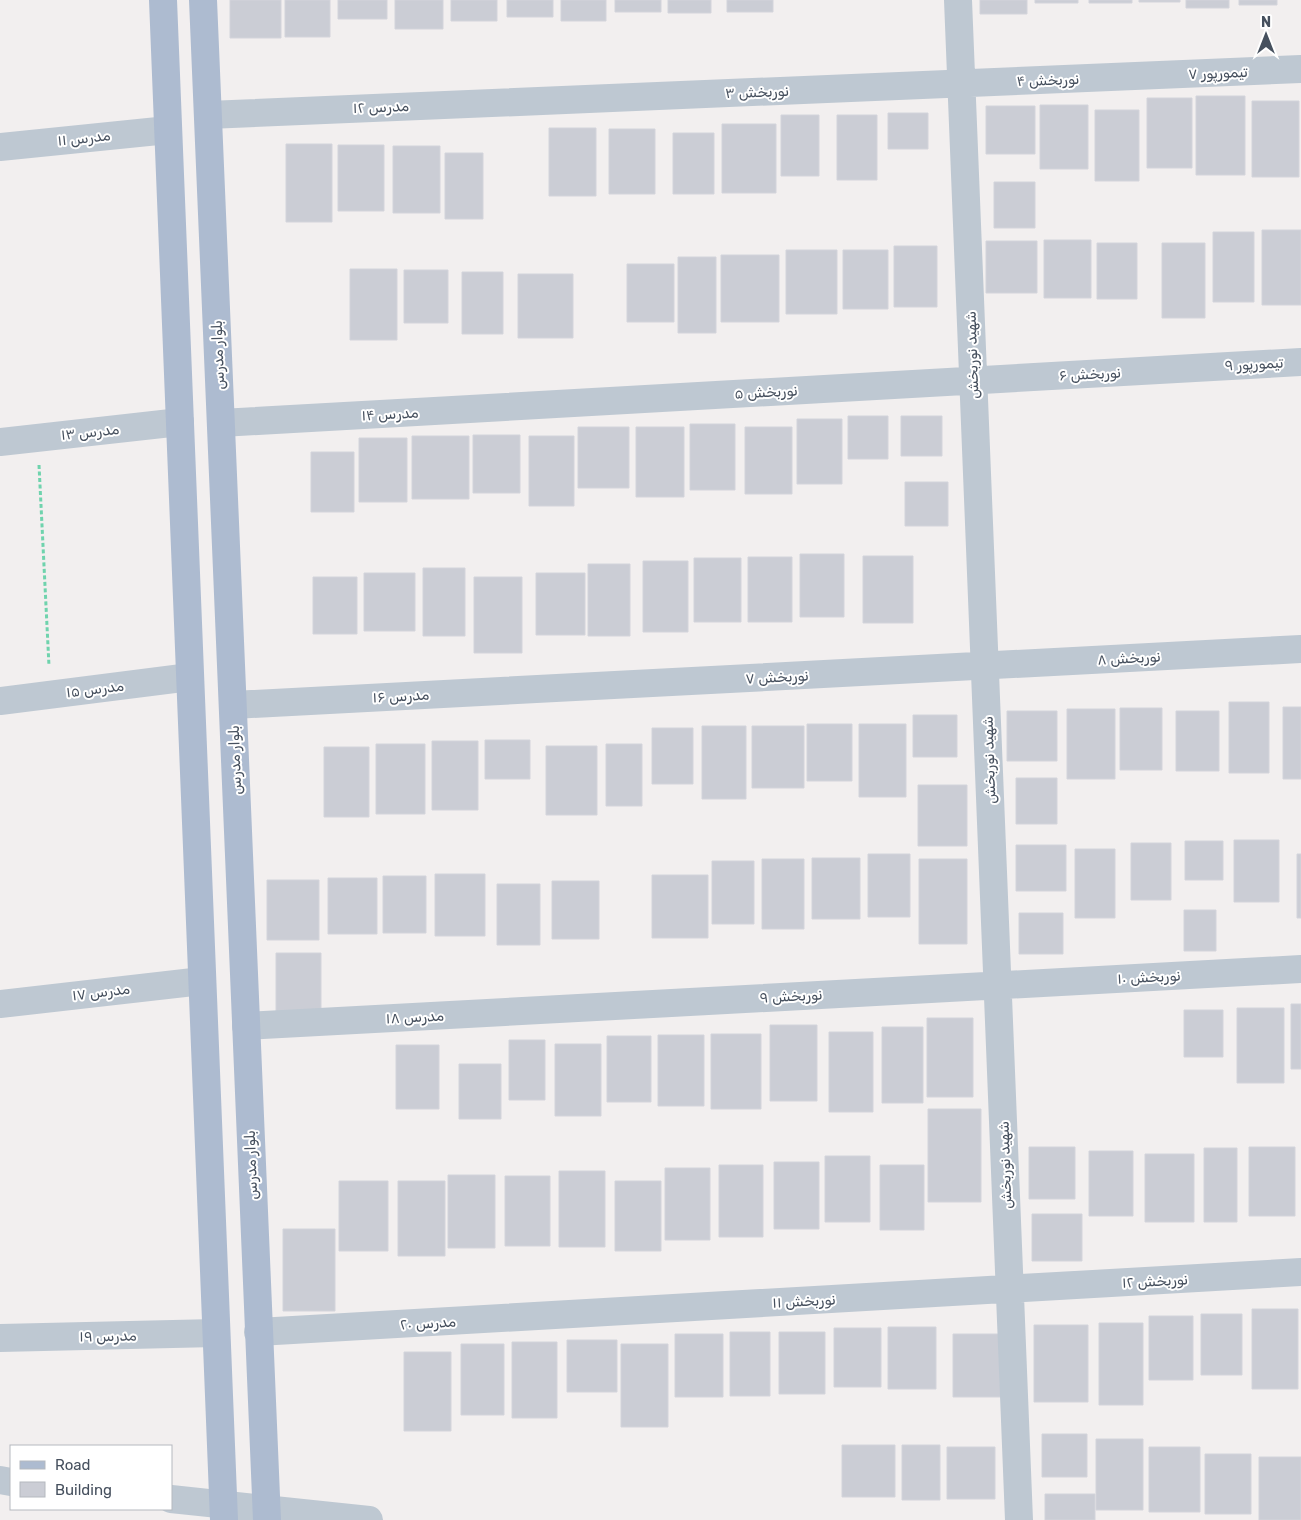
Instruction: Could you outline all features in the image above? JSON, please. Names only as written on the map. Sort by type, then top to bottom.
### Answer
[{"type":"main road","points":[[163,0],[224,1512]]},
{"type":"main road","name":"بلوار مدرس","points":[[203,0],[267,1514]]},
{"type":"street","name":"شهید نوربخش","points":[[958,0],[1019,1520]]},
{"type":"street","name":"تیمورپور ۷","points":[[1136,76],[1301,69]]},
{"type":"street","name":"نوربخش ۴","points":[[961,84],[1136,76]]},
{"type":"street","name":"نوربخش ۳","points":[[553,100],[961,84]]},
{"type":"street","name":"مدرس ۱۲","points":[[208,115],[553,100]]},
{"type":"street","name":"مدرس ۱۱","points":[[0,147],[168,130]]},
{"type":"street","name":"تیمورپور ۹","points":[[1207,367],[1301,362]]},
{"type":"street","name":"نوربخش ۶","points":[[973,381],[1207,367]]},
{"type":"street","name":"نوربخش ۵","points":[[558,404],[973,381]]},
{"type":"street","name":"مدرس ۱۴","points":[[221,423],[558,404]]},
{"type":"street","name":"مدرس ۱۳","points":[[0,442],[180,422]]},
{"type":"street","name":"نوربخش ۸","points":[[985,666],[1301,649]]},
{"type":"street","name":"نوربخش ۷","points":[[569,688],[985,666]]},
{"type":"street","name":"مدرس ۱۵","points":[[0,701],[190,677]]},
{"type":"street","name":"مدرس ۱۶","points":[[232,705],[569,688]]},
{"type":"street","name":"نوربخش ۱۰","points":[[998,985],[1301,968]]},
{"type":"street","name":"مدرس ۱۷","points":[[0,1004],[202,981]]},
{"type":"street","name":"نوربخش ۹","points":[[584,1008],[998,985]]},
{"type":"street","name":"مدرس ۱۸","points":[[246,1026],[584,1008]]},
{"type":"street","name":"نوربخش ۱۲","points":[[1010,1289],[1301,1272]]},
{"type":"street","name":"نوربخش ۱۱","points":[[597,1313],[1010,1289]]},
{"type":"street","name":"مدرس ۲۰","points":[[258,1332],[597,1313]]},
{"type":"street","name":"مدرس ۱۹","points":[[0,1338],[216,1334]]},
{"type":"street","points":[[172,1499],[224,1512],[369,1520]]},
{"type":"path","points":[[37,438],[50,694]]},
{"type":"building","points":[[230,0],[281,0],[281,38],[230,38]]},
{"type":"building","points":[[285,0],[330,0],[330,37],[285,37]]},
{"type":"building","points":[[338,0],[387,0],[387,19],[338,19]]},
{"type":"building","points":[[395,0],[443,0],[443,29],[395,29]]},
{"type":"building","points":[[451,0],[497,0],[497,21],[451,21]]},
{"type":"building","points":[[507,0],[553,0],[553,17],[507,17]]},
{"type":"building","points":[[561,0],[606,0],[606,21],[561,21]]},
{"type":"building","points":[[615,0],[661,0],[661,12],[615,12]]},
{"type":"building","points":[[668,0],[711,0],[711,13],[668,13]]},
{"type":"building","points":[[727,0],[773,0],[773,12],[727,12]]},
{"type":"building","points":[[980,0],[1027,0],[1027,14],[980,14]]},
{"type":"building","points":[[1035,0],[1078,0],[1078,3],[1035,3]]},
{"type":"building","points":[[1089,0],[1132,0],[1132,3],[1089,3]]},
{"type":"building","points":[[1139,0],[1180,0],[1180,2],[1139,2]]},
{"type":"building","points":[[1186,0],[1229,0],[1229,8],[1186,8]]},
{"type":"building","points":[[1239,0],[1277,0],[1277,5],[1239,5]]},
{"type":"building","points":[[1196,96],[1245,96],[1245,175],[1196,175]]},
{"type":"building","points":[[1147,98],[1192,98],[1192,168],[1147,168]]},
{"type":"building","points":[[1252,101],[1299,101],[1299,177],[1252,177]]},
{"type":"building","points":[[1040,105],[1088,105],[1088,169],[1040,169]]},
{"type":"building","points":[[986,106],[1035,106],[1035,154],[986,154]]},
{"type":"building","points":[[1095,110],[1139,110],[1139,181],[1095,181]]},
{"type":"building","points":[[888,113],[928,113],[928,149],[888,149]]},
{"type":"building","points":[[781,115],[819,115],[819,176],[781,176]]},
{"type":"building","points":[[837,115],[877,115],[877,180],[837,180]]},
{"type":"building","points":[[722,124],[776,124],[776,193],[722,193]]},
{"type":"building","points":[[549,128],[596,128],[596,196],[549,196]]},
{"type":"building","points":[[609,129],[655,129],[655,194],[609,194]]},
{"type":"building","points":[[673,133],[714,133],[714,194],[673,194]]},
{"type":"building","points":[[286,144],[332,144],[332,222],[286,222]]},
{"type":"building","points":[[338,145],[384,145],[384,211],[338,211]]},
{"type":"building","points":[[393,146],[440,146],[440,213],[393,213]]},
{"type":"building","points":[[445,153],[483,153],[483,219],[445,219]]},
{"type":"building","points":[[994,182],[1035,182],[1035,228],[994,228]]},
{"type":"building","points":[[1262,230],[1301,230],[1301,305],[1262,305]]},
{"type":"building","points":[[1213,232],[1254,232],[1254,302],[1213,302]]},
{"type":"building","points":[[1044,240],[1091,240],[1091,298],[1044,298]]},
{"type":"building","points":[[986,241],[1037,241],[1037,293],[986,293]]},
{"type":"building","points":[[1097,243],[1137,243],[1137,299],[1097,299]]},
{"type":"building","points":[[1162,243],[1205,243],[1205,318],[1162,318]]},
{"type":"building","points":[[894,246],[937,246],[937,307],[894,307]]},
{"type":"building","points":[[786,250],[837,250],[837,314],[786,314]]},
{"type":"building","points":[[843,250],[888,250],[888,309],[843,309]]},
{"type":"building","points":[[721,255],[779,255],[779,322],[721,322]]},
{"type":"building","points":[[678,257],[716,257],[716,333],[678,333]]},
{"type":"building","points":[[627,264],[674,264],[674,322],[627,322]]},
{"type":"building","points":[[350,269],[397,269],[397,340],[350,340]]},
{"type":"building","points":[[404,270],[448,270],[448,323],[404,323]]},
{"type":"building","points":[[462,272],[503,272],[503,334],[462,334]]},
{"type":"building","points":[[518,274],[573,274],[573,338],[518,338]]},
{"type":"building","points":[[848,416],[888,416],[888,459],[848,459]]},
{"type":"building","points":[[901,416],[942,416],[942,456],[901,456]]},
{"type":"building","points":[[797,419],[842,419],[842,484],[797,484]]},
{"type":"building","points":[[690,424],[735,424],[735,490],[690,490]]},
{"type":"building","points":[[578,427],[629,427],[629,488],[578,488]]},
{"type":"building","points":[[636,427],[684,427],[684,497],[636,497]]},
{"type":"building","points":[[745,427],[792,427],[792,494],[745,494]]},
{"type":"building","points":[[473,435],[520,435],[520,493],[473,493]]},
{"type":"building","points":[[412,436],[469,436],[469,499],[412,499]]},
{"type":"building","points":[[529,436],[574,436],[574,506],[529,506]]},
{"type":"building","points":[[359,438],[407,438],[407,502],[359,502]]},
{"type":"building","points":[[311,452],[354,452],[354,512],[311,512]]},
{"type":"building","points":[[905,482],[948,482],[948,526],[905,526]]},
{"type":"building","points":[[800,554],[844,554],[844,617],[800,617]]},
{"type":"building","points":[[863,556],[913,556],[913,623],[863,623]]},
{"type":"building","points":[[748,557],[792,557],[792,622],[748,622]]},
{"type":"building","points":[[694,558],[741,558],[741,622],[694,622]]},
{"type":"building","points":[[643,561],[688,561],[688,632],[643,632]]},
{"type":"building","points":[[588,564],[630,564],[630,636],[588,636]]},
{"type":"building","points":[[423,568],[465,568],[465,636],[423,636]]},
{"type":"building","points":[[364,573],[415,573],[415,631],[364,631]]},
{"type":"building","points":[[536,573],[585,573],[585,635],[536,635]]},
{"type":"building","points":[[313,577],[357,577],[357,634],[313,634]]},
{"type":"building","points":[[474,577],[522,577],[522,653],[474,653]]},
{"type":"building","points":[[1229,702],[1269,702],[1269,773],[1229,773]]},
{"type":"building","points":[[1283,707],[1301,707],[1301,779],[1283,779]]},
{"type":"building","points":[[1120,708],[1162,708],[1162,770],[1120,770]]},
{"type":"building","points":[[1067,709],[1115,709],[1115,779],[1067,779]]},
{"type":"building","points":[[1007,711],[1057,711],[1057,761],[1007,761]]},
{"type":"building","points":[[1176,711],[1219,711],[1219,771],[1176,771]]},
{"type":"building","points":[[913,715],[957,715],[957,757],[913,757]]},
{"type":"building","points":[[807,724],[852,724],[852,781],[807,781]]},
{"type":"building","points":[[859,724],[906,724],[906,797],[859,797]]},
{"type":"building","points":[[702,726],[746,726],[746,799],[702,799]]},
{"type":"building","points":[[752,726],[804,726],[804,788],[752,788]]},
{"type":"building","points":[[652,728],[693,728],[693,784],[652,784]]},
{"type":"building","points":[[485,740],[530,740],[530,779],[485,779]]},
{"type":"building","points":[[432,741],[478,741],[478,810],[432,810]]},
{"type":"building","points":[[376,744],[425,744],[425,814],[376,814]]},
{"type":"building","points":[[606,744],[642,744],[642,806],[606,806]]},
{"type":"building","points":[[546,746],[597,746],[597,815],[546,815]]},
{"type":"building","points":[[324,747],[369,747],[369,817],[324,817]]},
{"type":"building","points":[[1016,778],[1057,778],[1057,824],[1016,824]]},
{"type":"building","points":[[918,785],[967,785],[967,846],[918,846]]},
{"type":"building","points":[[1234,840],[1279,840],[1279,902],[1234,902]]},
{"type":"building","points":[[1185,841],[1223,841],[1223,880],[1185,880]]},
{"type":"building","points":[[1131,843],[1171,843],[1171,900],[1131,900]]},
{"type":"building","points":[[1016,845],[1066,845],[1066,891],[1016,891]]},
{"type":"building","points":[[1075,849],[1115,849],[1115,918],[1075,918]]},
{"type":"building","points":[[868,854],[910,854],[910,917],[868,917]]},
{"type":"building","points":[[1297,854],[1301,854],[1301,918],[1297,918]]},
{"type":"building","points":[[812,858],[860,858],[860,919],[812,919]]},
{"type":"building","points":[[762,859],[804,859],[804,929],[762,929]]},
{"type":"building","points":[[919,859],[967,859],[967,944],[919,944]]},
{"type":"building","points":[[712,861],[754,861],[754,924],[712,924]]},
{"type":"building","points":[[435,874],[485,874],[485,936],[435,936]]},
{"type":"building","points":[[652,875],[708,875],[708,938],[652,938]]},
{"type":"building","points":[[383,876],[426,876],[426,933],[383,933]]},
{"type":"building","points":[[328,878],[377,878],[377,934],[328,934]]},
{"type":"building","points":[[267,880],[319,880],[319,940],[267,940]]},
{"type":"building","points":[[552,881],[599,881],[599,939],[552,939]]},
{"type":"building","points":[[497,884],[540,884],[540,945],[497,945]]},
{"type":"building","points":[[1184,910],[1216,910],[1216,951],[1184,951]]},
{"type":"building","points":[[1019,913],[1063,913],[1063,954],[1019,954]]},
{"type":"building","points":[[276,953],[321,953],[321,1013],[276,1013]]},
{"type":"building","points":[[1291,1004],[1301,1004],[1301,1069],[1291,1069]]},
{"type":"building","points":[[1237,1008],[1284,1008],[1284,1083],[1237,1083]]},
{"type":"building","points":[[1184,1010],[1223,1010],[1223,1057],[1184,1057]]},
{"type":"building","points":[[927,1018],[973,1018],[973,1097],[927,1097]]},
{"type":"building","points":[[770,1025],[817,1025],[817,1101],[770,1101]]},
{"type":"building","points":[[882,1027],[923,1027],[923,1103],[882,1103]]},
{"type":"building","points":[[829,1032],[873,1032],[873,1112],[829,1112]]},
{"type":"building","points":[[711,1034],[761,1034],[761,1109],[711,1109]]},
{"type":"building","points":[[658,1035],[704,1035],[704,1106],[658,1106]]},
{"type":"building","points":[[607,1036],[651,1036],[651,1102],[607,1102]]},
{"type":"building","points":[[509,1040],[545,1040],[545,1100],[509,1100]]},
{"type":"building","points":[[555,1044],[601,1044],[601,1116],[555,1116]]},
{"type":"building","points":[[396,1045],[439,1045],[439,1109],[396,1109]]},
{"type":"building","points":[[459,1064],[501,1064],[501,1119],[459,1119]]},
{"type":"building","points":[[928,1109],[981,1109],[981,1202],[928,1202]]},
{"type":"building","points":[[1029,1147],[1075,1147],[1075,1199],[1029,1199]]},
{"type":"building","points":[[1249,1147],[1295,1147],[1295,1216],[1249,1216]]},
{"type":"building","points":[[1204,1148],[1237,1148],[1237,1222],[1204,1222]]},
{"type":"building","points":[[1089,1151],[1133,1151],[1133,1216],[1089,1216]]},
{"type":"building","points":[[1145,1154],[1194,1154],[1194,1222],[1145,1222]]},
{"type":"building","points":[[825,1156],[870,1156],[870,1222],[825,1222]]},
{"type":"building","points":[[774,1162],[819,1162],[819,1229],[774,1229]]},
{"type":"building","points":[[719,1165],[763,1165],[763,1237],[719,1237]]},
{"type":"building","points":[[880,1165],[924,1165],[924,1230],[880,1230]]},
{"type":"building","points":[[665,1168],[710,1168],[710,1240],[665,1240]]},
{"type":"building","points":[[559,1171],[605,1171],[605,1247],[559,1247]]},
{"type":"building","points":[[448,1175],[495,1175],[495,1248],[448,1248]]},
{"type":"building","points":[[505,1176],[550,1176],[550,1246],[505,1246]]},
{"type":"building","points":[[339,1181],[388,1181],[388,1251],[339,1251]]},
{"type":"building","points":[[398,1181],[445,1181],[445,1256],[398,1256]]},
{"type":"building","points":[[615,1181],[661,1181],[661,1251],[615,1251]]},
{"type":"building","points":[[1032,1214],[1082,1214],[1082,1261],[1032,1261]]},
{"type":"building","points":[[283,1229],[335,1229],[335,1311],[283,1311]]},
{"type":"building","points":[[1252,1309],[1298,1309],[1298,1389],[1252,1389]]},
{"type":"building","points":[[1201,1314],[1242,1314],[1242,1375],[1201,1375]]},
{"type":"building","points":[[1149,1316],[1193,1316],[1193,1380],[1149,1380]]},
{"type":"building","points":[[1099,1323],[1143,1323],[1143,1405],[1099,1405]]},
{"type":"building","points":[[1034,1325],[1088,1325],[1088,1402],[1034,1402]]},
{"type":"building","points":[[888,1327],[936,1327],[936,1389],[888,1389]]},
{"type":"building","points":[[834,1328],[881,1328],[881,1387],[834,1387]]},
{"type":"building","points":[[730,1332],[770,1332],[770,1396],[730,1396]]},
{"type":"building","points":[[779,1332],[825,1332],[825,1394],[779,1394]]},
{"type":"building","points":[[675,1334],[723,1334],[723,1397],[675,1397]]},
{"type":"building","points":[[953,1334],[1003,1334],[1003,1397],[953,1397]]},
{"type":"building","points":[[567,1340],[617,1340],[617,1392],[567,1392]]},
{"type":"building","points":[[512,1342],[557,1342],[557,1418],[512,1418]]},
{"type":"building","points":[[461,1344],[504,1344],[504,1415],[461,1415]]},
{"type":"building","points":[[621,1344],[668,1344],[668,1427],[621,1427]]},
{"type":"building","points":[[404,1352],[451,1352],[451,1431],[404,1431]]},
{"type":"building","points":[[1042,1434],[1087,1434],[1087,1477],[1042,1477]]},
{"type":"building","points":[[1096,1439],[1143,1439],[1143,1510],[1096,1510]]},
{"type":"building","points":[[842,1445],[895,1445],[895,1497],[842,1497]]},
{"type":"building","points":[[902,1445],[940,1445],[940,1500],[902,1500]]},
{"type":"building","points":[[947,1447],[995,1447],[995,1499],[947,1499]]},
{"type":"building","points":[[1149,1447],[1200,1447],[1200,1512],[1149,1512]]},
{"type":"building","points":[[1205,1454],[1251,1454],[1251,1514],[1205,1514]]},
{"type":"building","points":[[1259,1457],[1301,1457],[1301,1520],[1259,1520]]},
{"type":"building","points":[[1045,1494],[1095,1494],[1095,1520],[1045,1520]]}]
